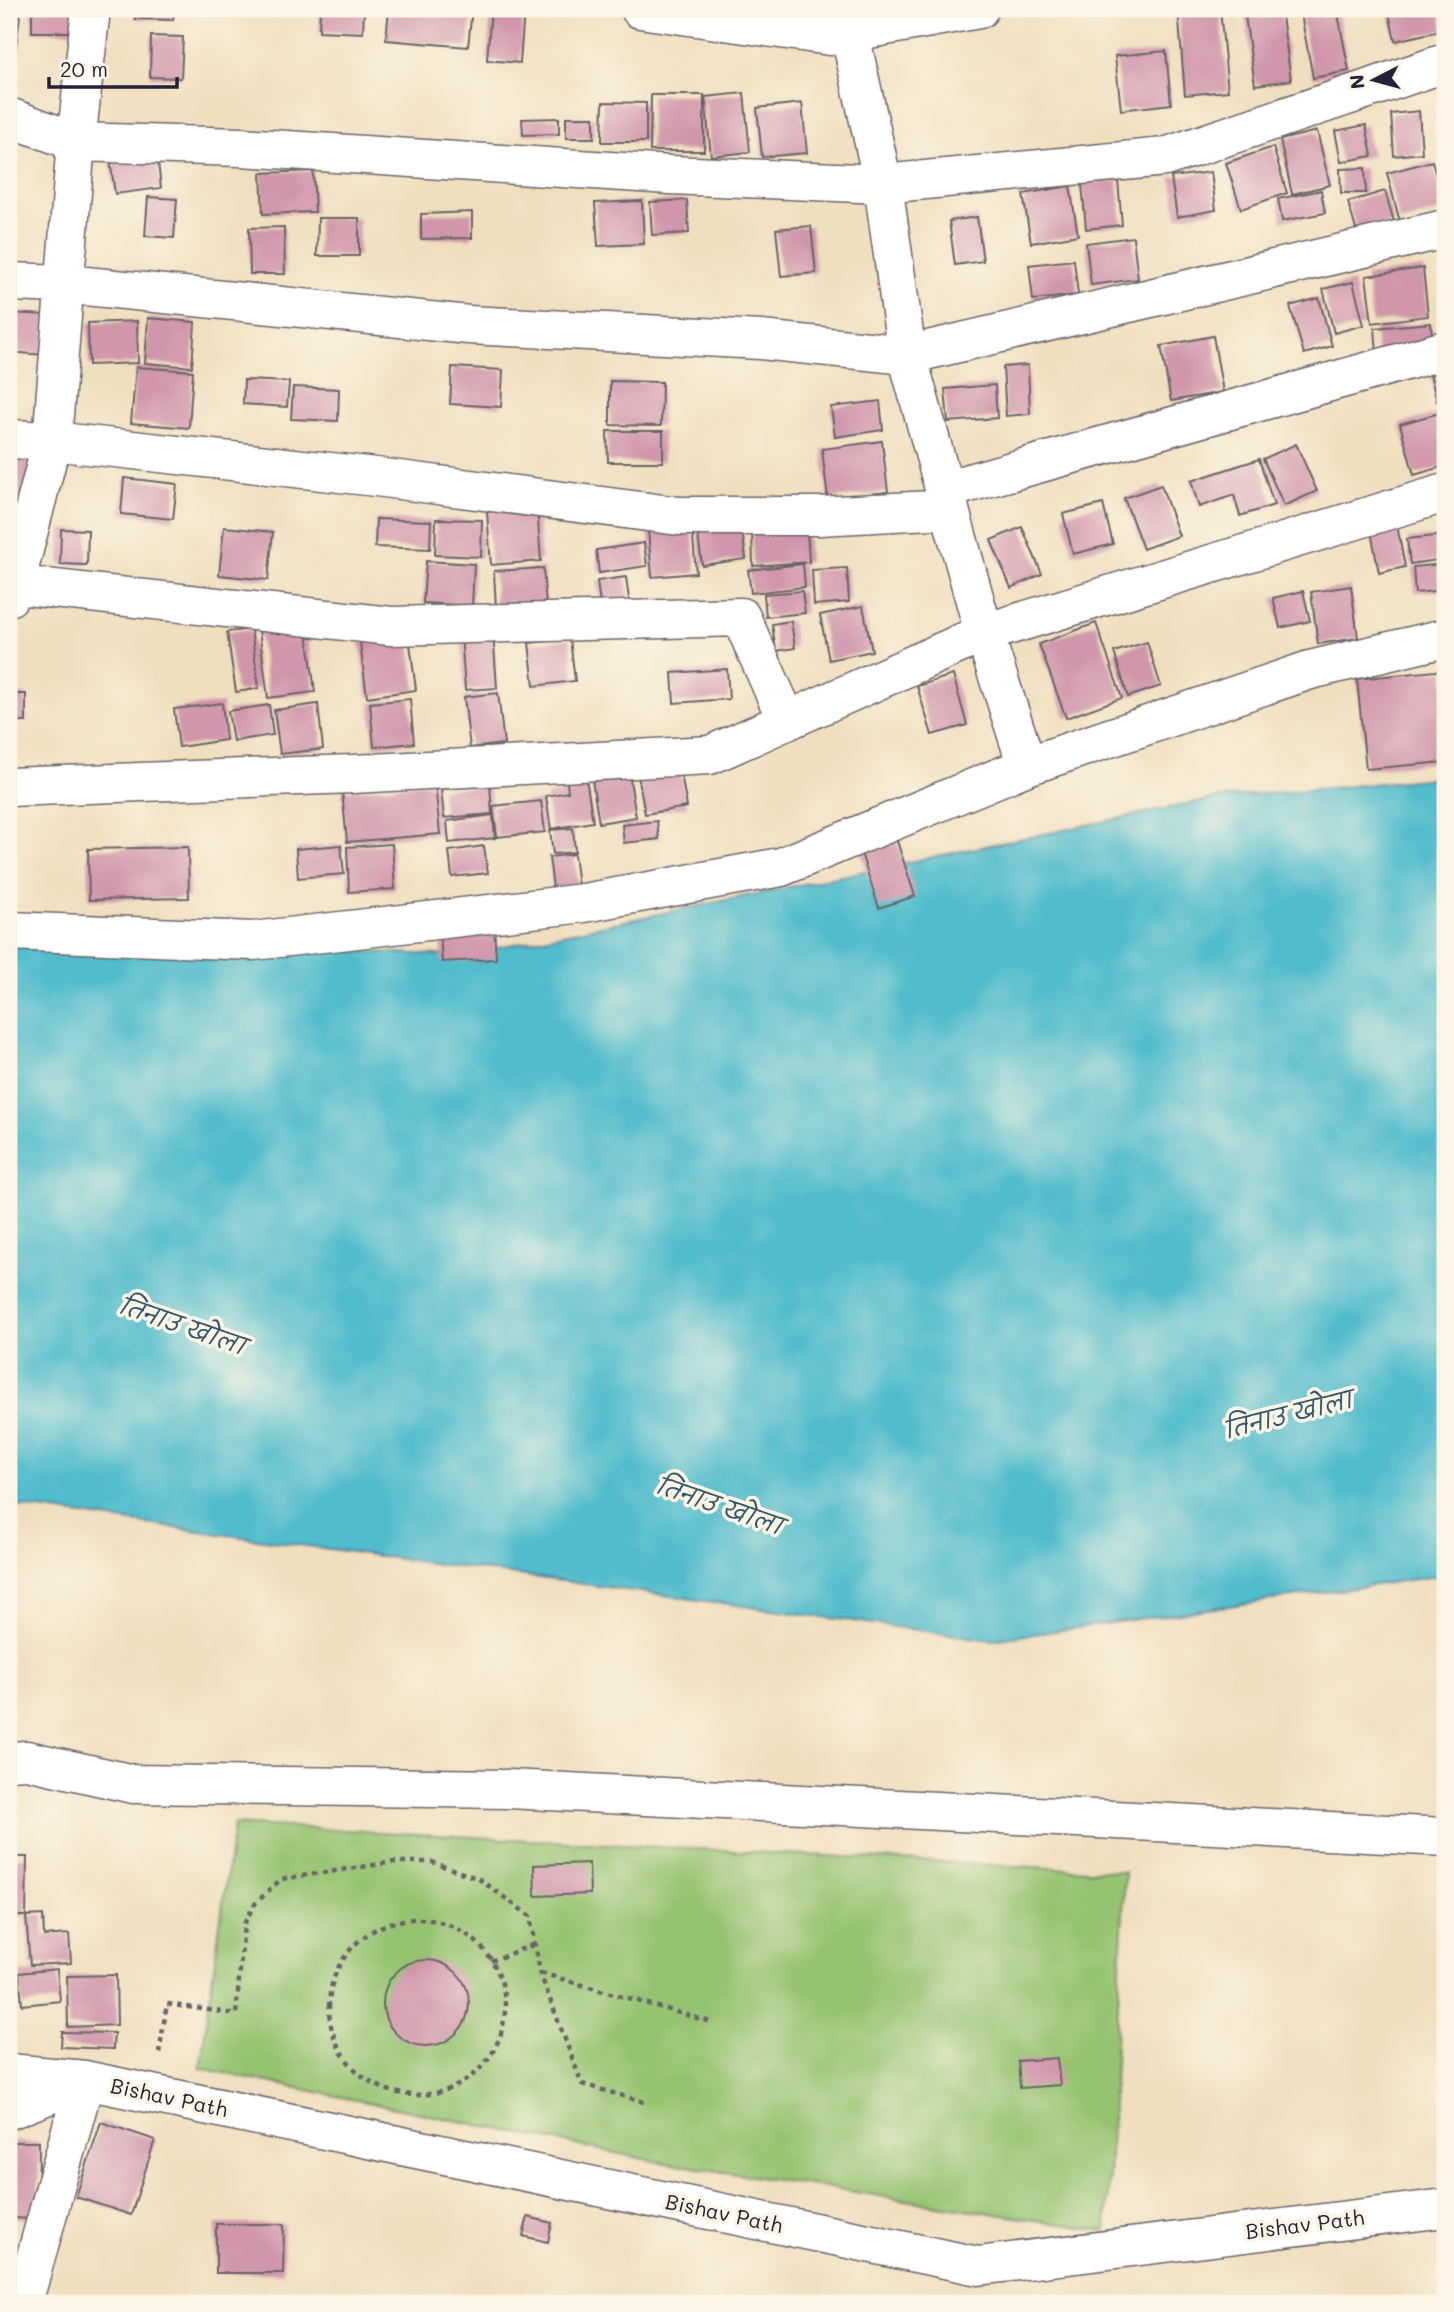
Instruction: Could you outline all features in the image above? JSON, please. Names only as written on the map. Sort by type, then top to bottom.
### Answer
[{"type":"street","points":[[91,9],[76,142],[52,441],[11,588],[391,626],[741,617],[786,721]]},
{"type":"street","points":[[640,9],[831,36],[849,20],[979,9]]},
{"type":"street","points":[[849,20],[883,184],[907,355],[984,633],[1027,766]]},
{"type":"street","points":[[9,117],[76,142],[242,147],[670,175],[883,184],[1165,157],[1445,63]]},
{"type":"street","points":[[9,282],[66,284],[469,325],[761,340],[907,355],[1445,229]]},
{"type":"street","points":[[9,439],[52,441],[376,477],[679,516],[819,516],[947,499],[1445,350]]},
{"type":"street","points":[[9,787],[353,774],[710,755],[984,633],[1445,493]]},
{"type":"street","points":[[9,931],[253,941],[584,903],[781,867],[1027,766],[1310,670],[1445,638]]},
{"type":"street","points":[[9,1761],[27,1760],[133,1784],[509,1789],[1445,1837]]},
{"type":"street","name":"Bishav Path","points":[[9,2073],[85,2080],[978,2266],[1445,2208]]},
{"type":"street","points":[[9,2110],[85,2080]]},
{"type":"street","points":[[23,2303],[85,2080]]},
{"type":"path","points":[[153,2095],[167,2004],[236,2014],[244,1924],[254,1905],[281,1880],[395,1862],[432,1862],[479,1879],[530,1916],[540,1973],[582,2084],[644,2102]]},
{"type":"path","points":[[403,1919],[431,1919],[458,1928],[481,1946],[491,1961],[498,1971],[505,2000],[502,2029],[490,2058],[470,2079],[442,2093],[413,2096],[383,2089],[358,2073],[340,2051],[330,2025],[329,2006],[337,1969],[353,1945],[376,1928],[403,1919]]},
{"type":"path","points":[[491,1961],[535,1944]]},
{"type":"path","points":[[540,1973],[714,2023]]},
{"type":"green space","points":[[234,1824],[1125,1872],[1106,2231],[654,2161],[200,2068]]},
{"type":"water","name":"तिनाउ खोला","points":[[1445,777],[1445,1575],[991,1640],[9,1505],[9,935],[457,956],[1212,799]]},
{"type":"building","points":[[32,9],[75,9],[75,32],[32,32]]},
{"type":"building","points":[[135,9],[174,9],[173,20],[135,19]]},
{"type":"building","points":[[320,9],[364,9],[363,33],[319,31]]},
{"type":"building","points":[[389,9],[472,9],[468,47],[386,40]]},
{"type":"building","points":[[491,9],[524,10],[520,63],[487,60]]},
{"type":"building","points":[[1178,9],[1220,9],[1228,91],[1185,95]]},
{"type":"building","points":[[1244,9],[1281,9],[1291,80],[1255,85]]},
{"type":"building","points":[[1300,9],[1337,9],[1349,71],[1313,78]]},
{"type":"building","points":[[1388,9],[1439,9],[1444,30],[1395,41]]},
{"type":"building","points":[[9,14],[20,15],[14,65],[9,64]]},
{"type":"building","points":[[151,36],[183,37],[181,78],[150,77]]},
{"type":"building","points":[[1166,51],[1171,104],[1121,110],[1115,56]]},
{"type":"building","points":[[744,93],[750,152],[711,156],[705,97]]},
{"type":"building","points":[[651,95],[704,95],[704,151],[650,151]]},
{"type":"building","points":[[603,102],[646,103],[646,142],[602,142]]},
{"type":"building","points":[[802,103],[807,153],[762,157],[757,108]]},
{"type":"building","points":[[1419,111],[1422,153],[1394,156],[1391,114]]},
{"type":"building","points":[[566,117],[594,117],[594,138],[566,138]]},
{"type":"building","points":[[559,118],[559,134],[523,135],[522,119]]},
{"type":"building","points":[[1366,125],[1372,156],[1341,162],[1335,131]]},
{"type":"building","points":[[1317,131],[1330,185],[1292,194],[1280,140]]},
{"type":"building","points":[[1273,147],[1287,193],[1241,209],[1226,163]]},
{"type":"building","points":[[157,154],[161,188],[115,194],[110,160]]},
{"type":"building","points":[[1432,161],[1445,210],[1400,222],[1387,173]]},
{"type":"building","points":[[1365,168],[1366,193],[1341,193],[1340,169]]},
{"type":"building","points":[[313,171],[315,212],[263,214],[261,173]]},
{"type":"building","points":[[1211,172],[1216,210],[1177,217],[1171,177]]},
{"type":"building","points":[[1118,181],[1122,225],[1086,229],[1082,184]]},
{"type":"building","points":[[1070,186],[1078,235],[1031,243],[1023,194]]},
{"type":"building","points":[[1321,190],[1325,213],[1282,221],[1278,199]]},
{"type":"building","points":[[1385,191],[1394,222],[1357,233],[1348,202]]},
{"type":"building","points":[[148,197],[177,199],[174,238],[145,236]]},
{"type":"building","points":[[687,200],[689,233],[652,235],[650,202]]},
{"type":"building","points":[[642,201],[644,244],[598,246],[595,203]]},
{"type":"building","points":[[472,212],[472,238],[421,239],[421,214]]},
{"type":"building","points":[[977,217],[983,261],[955,265],[949,221]]},
{"type":"building","points":[[318,218],[359,218],[359,256],[317,256]]},
{"type":"building","points":[[811,226],[816,273],[781,276],[776,229]]},
{"type":"building","points":[[284,227],[285,274],[250,274],[249,228]]},
{"type":"building","points":[[1133,237],[1138,279],[1091,285],[1086,243]]},
{"type":"building","points":[[1074,260],[1078,295],[1033,300],[1029,265]]},
{"type":"building","points":[[1423,268],[1428,316],[1372,323],[1366,276]]},
{"type":"building","points":[[1353,282],[1364,325],[1334,333],[1323,289]]},
{"type":"building","points":[[1319,298],[1332,346],[1304,354],[1290,306]]},
{"type":"building","points":[[9,313],[46,315],[44,355],[9,352]]},
{"type":"building","points":[[148,318],[195,322],[192,367],[145,363]]},
{"type":"building","points":[[137,321],[138,363],[89,365],[88,323]]},
{"type":"building","points":[[1431,323],[1433,349],[1377,354],[1375,328]]},
{"type":"building","points":[[1213,336],[1223,392],[1171,401],[1161,346]]},
{"type":"building","points":[[1445,362],[1445,400],[1437,402],[1428,366]]},
{"type":"building","points":[[1028,365],[1030,414],[1006,416],[1003,367]]},
{"type":"building","points":[[136,367],[193,371],[189,428],[131,423]]},
{"type":"building","points":[[452,367],[503,370],[501,407],[450,404]]},
{"type":"building","points":[[244,380],[289,382],[287,407],[243,404]]},
{"type":"building","points":[[610,381],[662,382],[661,426],[610,425]]},
{"type":"building","points":[[995,385],[997,418],[948,422],[945,389]]},
{"type":"building","points":[[293,387],[339,389],[338,421],[291,419]]},
{"type":"building","points":[[880,401],[883,430],[835,437],[831,407]]},
{"type":"building","points":[[1439,413],[1445,437],[1445,466],[1414,475],[1400,424]]},
{"type":"building","points":[[607,431],[663,431],[663,462],[608,462]]},
{"type":"building","points":[[882,441],[888,492],[828,499],[822,449]]},
{"type":"building","points":[[1296,444],[1317,491],[1284,506],[1263,459]]},
{"type":"building","points":[[9,452],[31,452],[31,501],[9,501]]},
{"type":"building","points":[[1259,459],[1274,505],[1240,516],[1234,495],[1199,507],[1191,481]]},
{"type":"building","points":[[124,478],[177,484],[173,519],[121,514]]},
{"type":"building","points":[[1161,485],[1179,536],[1143,549],[1124,498]]},
{"type":"building","points":[[1103,504],[1113,544],[1073,554],[1063,514]]},
{"type":"building","points":[[537,507],[541,561],[491,565],[487,512]]},
{"type":"building","points":[[376,519],[431,521],[430,549],[375,547]]},
{"type":"building","points":[[436,519],[482,520],[481,557],[435,555]]},
{"type":"building","points":[[1396,520],[1405,567],[1379,573],[1370,526]]},
{"type":"building","points":[[741,522],[746,559],[702,565],[697,528]]},
{"type":"building","points":[[692,526],[696,573],[652,577],[648,530]]},
{"type":"building","points":[[224,527],[273,532],[268,580],[219,575]]},
{"type":"building","points":[[1022,527],[1042,574],[1011,588],[991,540]]},
{"type":"building","points":[[61,529],[88,530],[87,565],[60,564]]},
{"type":"building","points":[[807,529],[809,562],[753,566],[752,532]]},
{"type":"building","points":[[1445,535],[1445,559],[1410,564],[1407,539]]},
{"type":"building","points":[[644,543],[647,566],[599,573],[596,550]]},
{"type":"building","points":[[426,561],[474,564],[472,606],[423,603]]},
{"type":"building","points":[[803,564],[805,587],[751,593],[748,570]]},
{"type":"building","points":[[1445,564],[1445,590],[1415,593],[1413,567]]},
{"type":"building","points":[[543,568],[546,606],[496,609],[494,571]]},
{"type":"building","points":[[847,568],[849,602],[814,605],[812,570]]},
{"type":"building","points":[[626,577],[630,607],[601,612],[597,581]]},
{"type":"building","points":[[1351,586],[1358,638],[1318,644],[1311,592]]},
{"type":"building","points":[[802,591],[805,613],[766,617],[764,594]]},
{"type":"building","points":[[1303,591],[1310,621],[1280,628],[1273,598]]},
{"type":"building","points":[[863,606],[872,651],[829,660],[820,615]]},
{"type":"building","points":[[791,621],[795,648],[776,651],[772,624]]},
{"type":"building","points":[[1096,623],[1122,698],[1066,718],[1039,644]]},
{"type":"building","points":[[306,624],[315,692],[268,698],[259,630]]},
{"type":"building","points":[[251,629],[259,688],[236,692],[227,632]]},
{"type":"building","points":[[493,631],[497,688],[465,690],[461,633]]},
{"type":"building","points":[[409,636],[416,690],[367,697],[360,643]]},
{"type":"building","points":[[570,639],[575,681],[534,686],[529,643]]},
{"type":"building","points":[[1147,642],[1161,686],[1128,697],[1114,652]]},
{"type":"building","points":[[727,669],[729,699],[674,703],[672,673]]},
{"type":"building","points":[[1445,670],[1445,762],[1366,769],[1357,679]]},
{"type":"building","points":[[953,675],[967,725],[932,735],[917,686]]},
{"type":"building","points":[[498,693],[504,744],[470,748],[464,697]]},
{"type":"building","points":[[9,694],[26,694],[26,722],[9,722]]},
{"type":"building","points":[[410,699],[414,743],[374,747],[370,703]]},
{"type":"building","points":[[222,703],[226,740],[179,747],[174,709]]},
{"type":"building","points":[[318,704],[323,749],[280,754],[274,710]]},
{"type":"building","points":[[269,705],[273,735],[233,741],[228,711]]},
{"type":"building","points":[[680,768],[687,807],[645,814],[638,775]]},
{"type":"building","points":[[629,774],[636,817],[599,823],[592,780]]},
{"type":"building","points":[[586,778],[593,822],[551,829],[546,796],[568,792],[567,782]]},
{"type":"building","points":[[435,783],[440,834],[347,842],[342,791]]},
{"type":"building","points":[[490,785],[492,814],[444,818],[441,789]]},
{"type":"building","points":[[541,801],[545,832],[497,837],[493,806]]},
{"type":"building","points":[[493,815],[495,838],[449,843],[447,821]]},
{"type":"building","points":[[657,821],[659,839],[624,843],[622,825]]},
{"type":"building","points":[[573,828],[575,852],[553,854],[550,830]]},
{"type":"building","points":[[896,838],[915,896],[879,908],[860,850]]},
{"type":"building","points":[[392,844],[395,889],[349,892],[347,847]]},
{"type":"building","points":[[341,845],[344,874],[298,878],[296,849]]},
{"type":"building","points":[[484,846],[488,873],[452,877],[449,851]]},
{"type":"building","points":[[188,847],[189,898],[89,900],[88,849]]},
{"type":"building","points":[[574,854],[578,886],[553,888],[549,857]]},
{"type":"building","points":[[494,926],[496,959],[442,962],[440,930]]},
{"type":"building","points":[[9,1857],[27,1857],[26,1916],[9,1916]]},
{"type":"building","points":[[589,1863],[590,1894],[535,1896],[534,1865]]},
{"type":"building","points":[[43,1915],[44,1936],[69,1934],[71,1963],[30,1965],[26,1916]]},
{"type":"building","points":[[426,1960],[442,1964],[456,1973],[465,1987],[469,2003],[465,2019],[456,2033],[442,2042],[426,2046],[410,2042],[396,2033],[387,2019],[383,2003],[387,1987],[396,1973],[410,1964]]},
{"type":"building","points":[[57,1969],[60,2001],[22,2005],[19,1973]]},
{"type":"building","points":[[116,1975],[117,2025],[68,2027],[67,1976]]},
{"type":"building","points":[[62,2032],[114,2033],[113,2049],[61,2047]]},
{"type":"building","points":[[1057,2058],[1060,2085],[1020,2088],[1018,2061]]},
{"type":"building","points":[[101,2122],[155,2140],[131,2215],[76,2197]]},
{"type":"building","points":[[9,2142],[39,2142],[38,2219],[9,2218]]},
{"type":"building","points":[[528,2217],[552,2223],[548,2242],[523,2236]]},
{"type":"building","points":[[216,2224],[284,2224],[283,2273],[216,2273]]}]
